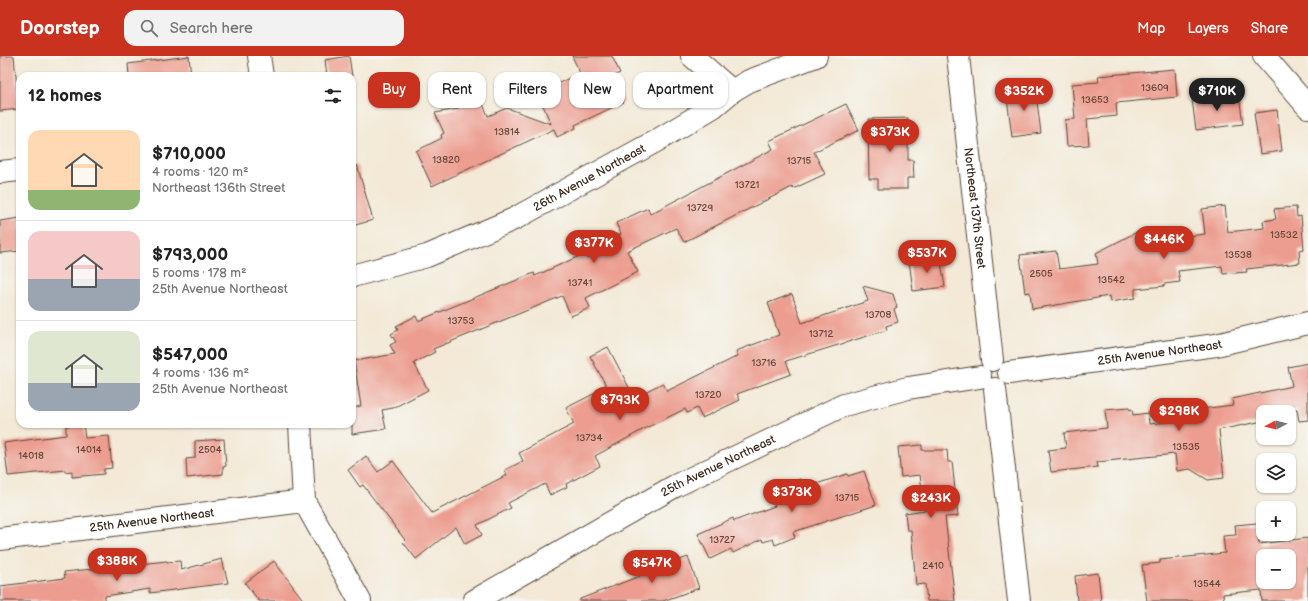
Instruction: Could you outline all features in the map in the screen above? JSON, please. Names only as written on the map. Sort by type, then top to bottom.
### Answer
[{"type":"street","points":[[259,56],[261,72]]},
{"type":"street","points":[[692,56],[732,91]]},
{"type":"street","name":"26th Avenue Northeast","points":[[356,275],[427,256],[514,219],[656,141],[713,107],[732,91],[767,73],[816,56]]},
{"type":"street","name":"Northeast 137th Street","points":[[958,56],[1019,601]]},
{"type":"street","points":[[1264,56],[1308,107]]},
{"type":"street","points":[[0,172],[16,170]]},
{"type":"street","name":"25th Avenue Northeast","points":[[474,601],[675,486],[844,405],[908,388],[1216,345],[1308,323]]},
{"type":"street","points":[[300,428],[304,501],[360,601]]},
{"type":"street","name":"25th Avenue Northeast","points":[[0,539],[304,501]]},
{"type":"building","points":[[0,56],[14,56],[16,77],[16,109],[0,111]]},
{"type":"building","points":[[189,56],[191,72],[129,72],[128,64]]},
{"type":"building","points":[[349,56],[351,72],[326,72],[325,60]]},
{"type":"building","points":[[572,56],[612,56],[620,72],[580,72]]},
{"type":"building","points":[[1175,69],[1177,97],[1116,103],[1117,116],[1087,119],[1089,145],[1067,146],[1065,120],[1075,119],[1072,84],[1099,82],[1098,76]]},
{"type":"building","points":[[569,78],[569,108],[611,108],[575,125],[576,128],[557,137],[554,129],[432,186],[416,151],[442,138],[441,135],[444,133],[435,113],[458,108],[485,108],[488,116],[507,108],[551,124],[544,108],[561,108],[561,82]]},
{"type":"building","points":[[1035,86],[1041,133],[1012,137],[1006,90]]},
{"type":"building","points":[[1229,95],[1229,98],[1239,96],[1243,124],[1196,130],[1192,99]]},
{"type":"building","points":[[846,104],[859,130],[814,152],[825,174],[793,189],[792,187],[684,242],[676,228],[627,251],[638,272],[586,298],[590,308],[571,316],[562,296],[433,349],[435,352],[414,363],[428,390],[393,408],[382,410],[386,429],[352,434],[352,428],[356,428],[356,407],[361,406],[356,374],[356,361],[395,354],[390,345],[396,342],[391,334],[398,330],[396,326],[416,316],[418,321],[534,273],[535,276],[584,254],[586,258],[619,242],[616,236],[621,234],[616,223],[648,208],[650,214],[773,149],[769,141]]},
{"type":"building","points":[[1277,110],[1282,151],[1260,154],[1254,113]]},
{"type":"building","points":[[908,118],[908,160],[913,160],[914,178],[907,178],[907,189],[878,189],[878,179],[869,179],[868,119]]},
{"type":"building","points":[[356,165],[373,220],[356,225]]},
{"type":"building","points":[[1225,206],[1228,232],[1264,228],[1263,221],[1276,219],[1274,209],[1296,207],[1297,217],[1301,216],[1304,249],[1299,250],[1300,263],[1246,269],[1247,272],[1223,274],[1222,266],[1178,271],[1180,282],[1164,284],[1164,286],[1135,289],[1135,298],[1110,302],[1109,296],[1032,309],[1030,292],[1025,293],[1020,255],[1056,251],[1059,269],[1098,264],[1096,253],[1137,232],[1138,243],[1205,234],[1202,209]]},
{"type":"building","points":[[16,219],[16,251],[0,253],[0,221]]},
{"type":"building","points":[[940,256],[945,287],[913,291],[909,260]]},
{"type":"building","points":[[863,286],[893,294],[897,307],[894,309],[898,322],[886,326],[887,330],[786,361],[791,374],[737,394],[740,400],[702,418],[697,408],[687,413],[685,409],[646,428],[595,456],[600,466],[566,484],[567,487],[550,495],[545,484],[508,503],[511,508],[477,525],[482,535],[465,544],[456,527],[416,559],[403,542],[405,540],[363,485],[360,487],[348,470],[366,456],[378,472],[393,461],[432,513],[507,475],[505,470],[523,461],[519,453],[574,424],[566,408],[607,387],[590,356],[608,347],[634,397],[663,383],[667,391],[738,356],[736,351],[779,335],[768,303],[792,294],[802,323],[868,301]]},
{"type":"building","points":[[1308,363],[1308,420],[1299,421],[1296,405],[1256,405],[1256,422],[1219,430],[1224,478],[1208,480],[1190,469],[1177,471],[1175,454],[1097,462],[1098,467],[1051,472],[1048,450],[1066,448],[1064,433],[1107,428],[1105,410],[1129,408],[1130,410],[1132,409],[1133,415],[1148,413],[1149,424],[1186,420],[1185,411],[1233,405],[1232,399],[1292,386],[1288,367]]},
{"type":"building","points":[[66,428],[84,428],[85,438],[109,436],[112,468],[104,469],[104,474],[72,477],[72,471],[65,472],[65,470],[8,476],[4,443],[66,435]]},
{"type":"building","points":[[224,439],[226,466],[223,467],[223,474],[187,478],[186,459],[195,458],[195,441]]},
{"type":"building","points":[[922,445],[922,450],[947,450],[948,462],[952,462],[958,516],[945,517],[955,601],[927,601],[925,584],[916,585],[911,530],[907,530],[905,513],[925,510],[920,475],[901,477],[898,447]]},
{"type":"building","points":[[864,471],[876,505],[793,532],[795,537],[775,545],[773,539],[763,542],[762,539],[733,553],[731,549],[710,559],[698,534],[733,518],[734,521],[775,506],[773,500],[777,498],[774,489],[800,479],[804,488],[847,474],[848,476]]},
{"type":"building","points":[[1256,523],[1256,541],[1259,541],[1259,544],[1296,541],[1296,539],[1308,538],[1308,601],[1262,601],[1261,590],[1223,594],[1224,601],[1147,601],[1142,565],[1160,563],[1160,560],[1225,553],[1223,536],[1236,535],[1235,525]]},
{"type":"building","points":[[688,557],[699,588],[663,601],[580,601],[580,599],[640,576],[638,568],[655,562],[657,568]]},
{"type":"building","points":[[222,559],[228,583],[150,593],[150,589],[105,596],[105,601],[0,601],[0,586],[65,578],[64,572],[167,561],[180,561],[181,570]]},
{"type":"building","points":[[274,561],[304,601],[259,601],[245,583]]},
{"type":"building","points":[[1098,573],[1101,601],[1077,601],[1075,576]]}]
